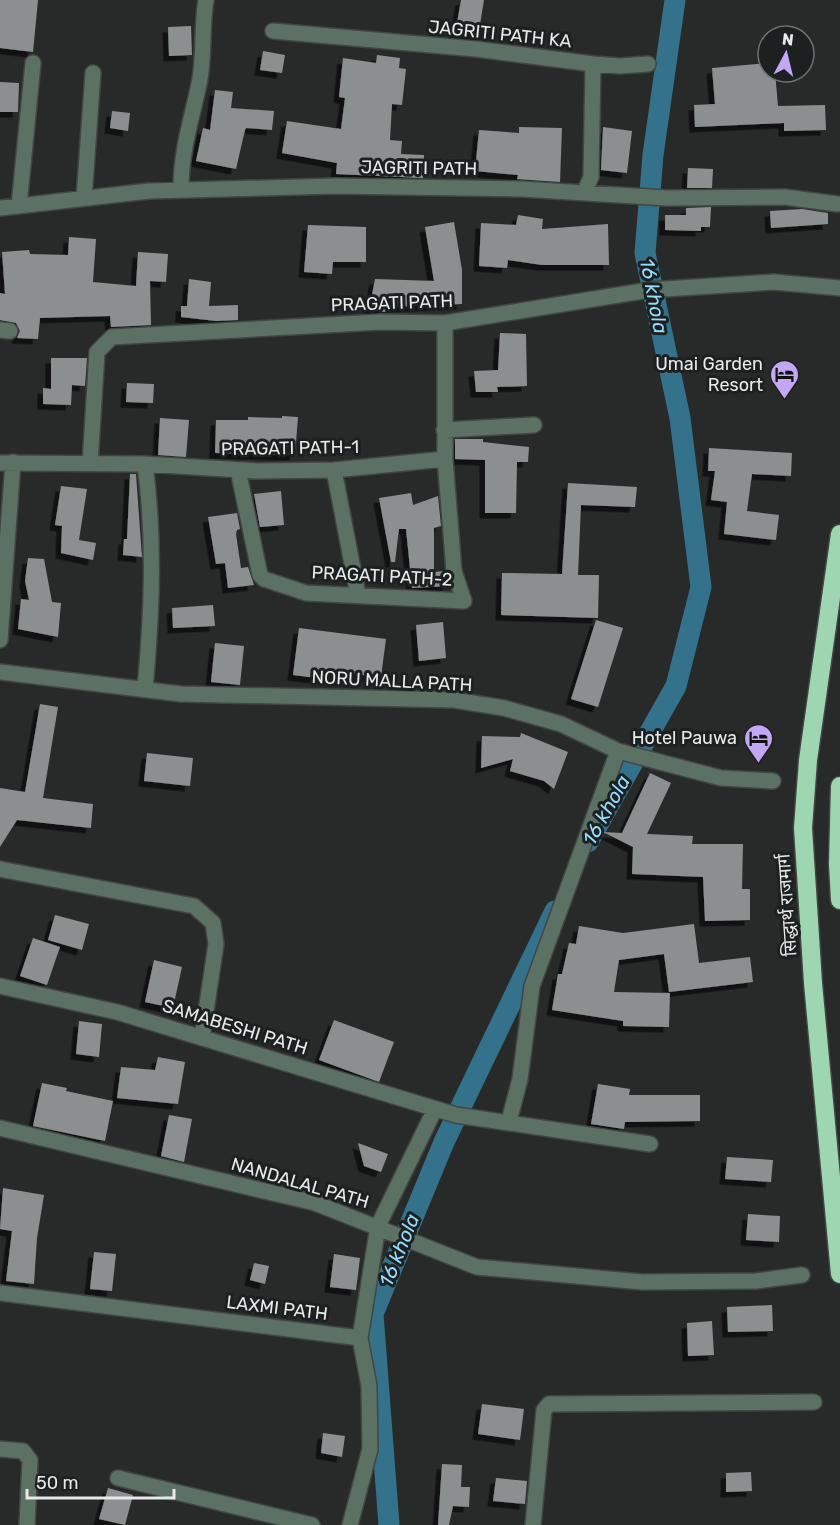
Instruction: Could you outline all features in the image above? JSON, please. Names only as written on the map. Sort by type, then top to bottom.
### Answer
[{"type":"highway","name":"सिद्धार्थ राजमार्ग","points":[[840,534],[808,760],[803,828],[814,995],[840,1274]]},
{"type":"highway","points":[[840,786],[840,900]]},
{"type":"street","points":[[182,190],[181,168],[189,118],[199,84],[204,48],[206,0]]},
{"type":"street","name":"JAGRITI PATH KA","points":[[273,31],[476,49],[593,64],[591,177],[584,193]]},
{"type":"street","points":[[19,206],[33,63]]},
{"type":"street","points":[[593,64],[620,66],[648,64]]},
{"type":"street","points":[[84,198],[93,73]]},
{"type":"street","name":"JAGRITI PATH","points":[[0,208],[182,190],[335,186],[522,189],[666,198],[785,197],[837,204]]},
{"type":"street","name":"PRAGATI PATH","points":[[90,464],[97,352],[112,337],[380,322],[445,323],[649,290],[774,282],[840,288]]},
{"type":"street","points":[[445,323],[445,459]]},
{"type":"street","points":[[444,430],[534,425]]},
{"type":"street","name":"PRAGATI PATH-1","points":[[7,463],[145,464],[238,470],[334,470],[445,459]]},
{"type":"street","name":"PRAGATI PATH-2","points":[[238,470],[260,575],[264,579],[306,593],[464,601],[454,570],[445,459]]},
{"type":"street","points":[[0,640],[7,463]]},
{"type":"street","points":[[145,464],[150,500],[153,574],[145,688]]},
{"type":"street","points":[[334,470],[358,594]]},
{"type":"street","name":"NORU MALLA PATH","points":[[0,672],[57,681],[145,688],[181,694],[454,700],[504,708],[561,724],[618,751],[721,778],[773,781]]},
{"type":"street","points":[[509,1121],[520,1079],[532,986],[618,751]]},
{"type":"street","points":[[0,870],[194,906],[213,924],[216,944],[202,1038]]},
{"type":"street","name":"SAMABESHI PATH","points":[[0,986],[117,1012],[456,1115],[509,1121],[650,1144]]},
{"type":"street","points":[[350,1525],[370,1449],[369,1386],[360,1338],[378,1226],[435,1109]]},
{"type":"street","name":"NANDALAL PATH","points":[[0,1128],[315,1203],[477,1267],[642,1282],[756,1281],[802,1275]]},
{"type":"street","name":"LAXMI PATH","points":[[0,1293],[360,1338]]},
{"type":"street","points":[[533,1525],[544,1410],[549,1404],[814,1402]]},
{"type":"street","points":[[0,1449],[22,1451],[30,1460],[27,1525]]},
{"type":"street","points":[[118,1478],[312,1525]]},
{"type":"building","points":[[0,0],[38,0],[33,52],[0,48]]},
{"type":"building","points":[[461,0],[484,0],[478,37],[455,34]]},
{"type":"building","points":[[191,26],[192,55],[169,56],[168,27]]},
{"type":"building","points":[[263,51],[285,55],[282,73],[260,70]]},
{"type":"building","points":[[377,55],[400,58],[399,68],[406,69],[402,105],[392,104],[390,140],[402,141],[401,154],[424,155],[423,178],[336,174],[337,163],[282,153],[287,121],[341,129],[345,98],[339,97],[343,58],[376,63]]},
{"type":"building","points":[[756,64],[756,84],[776,84],[778,106],[825,105],[826,130],[784,131],[784,123],[695,127],[694,105],[715,104],[712,68]]},
{"type":"building","points":[[0,82],[19,83],[18,112],[0,112]]},
{"type":"building","points":[[215,90],[233,92],[231,108],[274,111],[272,130],[246,128],[236,169],[196,161],[203,128],[210,130]]},
{"type":"building","points":[[112,111],[130,113],[128,131],[110,128]]},
{"type":"building","points":[[519,127],[562,128],[560,182],[517,179],[518,175],[475,171],[479,130],[519,133]]},
{"type":"building","points":[[603,127],[632,131],[627,173],[601,170]]},
{"type":"building","points":[[688,168],[713,169],[712,188],[687,188]]},
{"type":"building","points":[[711,207],[710,227],[701,227],[701,231],[665,230],[665,215],[686,215],[686,208]]},
{"type":"building","points":[[802,209],[828,213],[828,224],[771,228],[770,211]]},
{"type":"building","points":[[518,215],[543,219],[542,229],[608,224],[609,265],[542,265],[508,260],[507,268],[479,266],[481,223],[516,225]]},
{"type":"building","points":[[454,222],[462,270],[462,304],[386,307],[385,312],[369,310],[375,279],[434,281],[425,227]]},
{"type":"building","points":[[308,225],[366,227],[366,262],[333,262],[332,274],[304,272]]},
{"type":"building","points":[[69,237],[96,239],[93,282],[136,286],[138,252],[168,254],[166,282],[150,281],[151,325],[111,327],[110,316],[40,318],[38,339],[17,338],[20,331],[16,323],[0,320],[0,293],[5,294],[2,252],[29,250],[30,254],[68,255]]},
{"type":"building","points":[[189,279],[211,282],[209,306],[238,305],[238,320],[216,321],[181,317],[181,306],[187,306]]},
{"type":"building","points":[[500,333],[526,334],[527,386],[497,387],[498,392],[476,392],[474,371],[498,370]]},
{"type":"building","points":[[51,358],[87,358],[85,386],[72,385],[71,405],[43,404],[43,388],[51,389]]},
{"type":"building","points":[[127,383],[154,384],[153,403],[126,402]]},
{"type":"building","points":[[282,416],[298,417],[295,455],[215,453],[216,420],[248,420],[248,417],[282,418]]},
{"type":"building","points":[[160,418],[189,420],[186,457],[158,455]]},
{"type":"building","points":[[455,439],[483,439],[483,442],[529,447],[528,462],[517,462],[516,513],[485,513],[485,460],[455,459]]},
{"type":"building","points":[[709,448],[792,453],[791,476],[752,474],[747,511],[779,515],[776,540],[724,534],[727,502],[711,500],[715,471],[708,471]]},
{"type":"building","points":[[130,474],[136,474],[142,557],[123,555],[124,539],[127,539]]},
{"type":"building","points":[[568,483],[637,487],[635,507],[581,505],[578,575],[599,575],[598,618],[501,615],[502,573],[562,574]]},
{"type":"building","points":[[61,486],[87,489],[79,540],[96,543],[93,560],[61,553],[62,526],[55,525]]},
{"type":"building","points":[[281,491],[284,525],[260,527],[254,494]]},
{"type":"building","points":[[411,493],[413,505],[438,496],[441,526],[434,528],[434,572],[444,571],[449,586],[412,588],[406,529],[399,529],[395,562],[391,562],[379,498]]},
{"type":"building","points":[[237,513],[240,529],[236,534],[241,568],[248,567],[254,585],[228,588],[225,563],[216,564],[208,517]]},
{"type":"building","points":[[28,558],[44,559],[52,602],[61,603],[58,637],[18,629],[21,599],[29,600],[25,581]]},
{"type":"building","points":[[213,605],[215,626],[173,628],[172,608]]},
{"type":"building","points":[[596,620],[623,628],[598,707],[571,699]]},
{"type":"building","points":[[443,622],[446,658],[419,661],[416,625]]},
{"type":"building","points":[[299,628],[386,639],[381,677],[326,671],[325,679],[293,675]]},
{"type":"building","points":[[215,643],[244,646],[240,685],[211,682]]},
{"type":"building","points":[[40,704],[58,707],[43,798],[93,804],[91,828],[17,820],[0,847],[0,788],[25,792]]},
{"type":"building","points":[[521,733],[568,752],[554,789],[544,781],[510,771],[513,759],[481,768],[482,736],[520,737]]},
{"type":"building","points":[[147,753],[193,758],[190,786],[144,781]]},
{"type":"building","points":[[650,773],[671,783],[647,834],[693,836],[692,844],[743,844],[742,889],[750,889],[750,920],[705,921],[703,877],[632,874],[633,847],[603,832],[622,833]]},
{"type":"building","points":[[55,915],[89,924],[82,950],[48,940]]},
{"type":"building","points":[[694,924],[699,963],[750,957],[753,982],[669,992],[664,954],[619,960],[614,992],[670,993],[669,1027],[623,1026],[623,1021],[552,1010],[558,974],[562,974],[569,943],[576,944],[579,926],[623,933]]},
{"type":"building","points":[[33,938],[60,947],[47,985],[20,976]]},
{"type":"building","points":[[154,960],[182,967],[173,1008],[145,1002]]},
{"type":"building","points":[[334,1020],[394,1042],[379,1082],[319,1060]]},
{"type":"building","points":[[79,1021],[102,1024],[99,1057],[76,1054]]},
{"type":"building","points":[[158,1057],[185,1062],[178,1104],[117,1098],[121,1067],[155,1070]]},
{"type":"building","points":[[42,1083],[67,1088],[66,1091],[113,1101],[105,1141],[33,1126]]},
{"type":"building","points":[[598,1084],[630,1089],[629,1095],[700,1095],[700,1121],[625,1122],[624,1129],[591,1124]]},
{"type":"building","points":[[169,1115],[192,1119],[184,1162],[161,1156]]},
{"type":"building","points":[[358,1143],[388,1154],[381,1172],[364,1166]]},
{"type":"building","points":[[727,1157],[773,1160],[771,1182],[725,1179]]},
{"type":"building","points":[[3,1188],[44,1195],[37,1238],[34,1284],[6,1281],[12,1231],[0,1229]]},
{"type":"building","points":[[748,1214],[780,1216],[779,1242],[746,1240]]},
{"type":"building","points":[[94,1252],[116,1254],[112,1291],[90,1289]]},
{"type":"building","points":[[334,1254],[360,1258],[356,1290],[330,1287]]},
{"type":"building","points":[[254,1263],[269,1266],[265,1284],[250,1280]]},
{"type":"building","points":[[772,1305],[773,1331],[728,1332],[727,1307]]},
{"type":"building","points":[[712,1321],[714,1355],[688,1356],[687,1323]]},
{"type":"building","points":[[482,1404],[524,1409],[520,1440],[478,1434]]},
{"type":"building","points":[[323,1433],[345,1436],[342,1457],[321,1453]]},
{"type":"building","points":[[442,1464],[462,1465],[461,1487],[470,1487],[469,1507],[453,1506],[449,1525],[438,1525]]},
{"type":"building","points":[[751,1472],[752,1491],[726,1492],[726,1473]]},
{"type":"building","points":[[496,1478],[527,1481],[525,1504],[493,1501]]},
{"type":"building","points":[[108,1488],[133,1495],[125,1525],[99,1519]]},
{"type":"waterway","name":"16 khola","points":[[588,842],[676,686],[701,587],[680,418],[645,253],[653,155],[675,0]]},
{"type":"waterway","name":"16 khola","points":[[389,1525],[373,1314],[444,1142],[555,911]]},
{"type":"place","name":"Umai Garden Resort","points":[[784,400]]},
{"type":"place","name":"Hotel Pauwa","points":[[758,764]]}]
